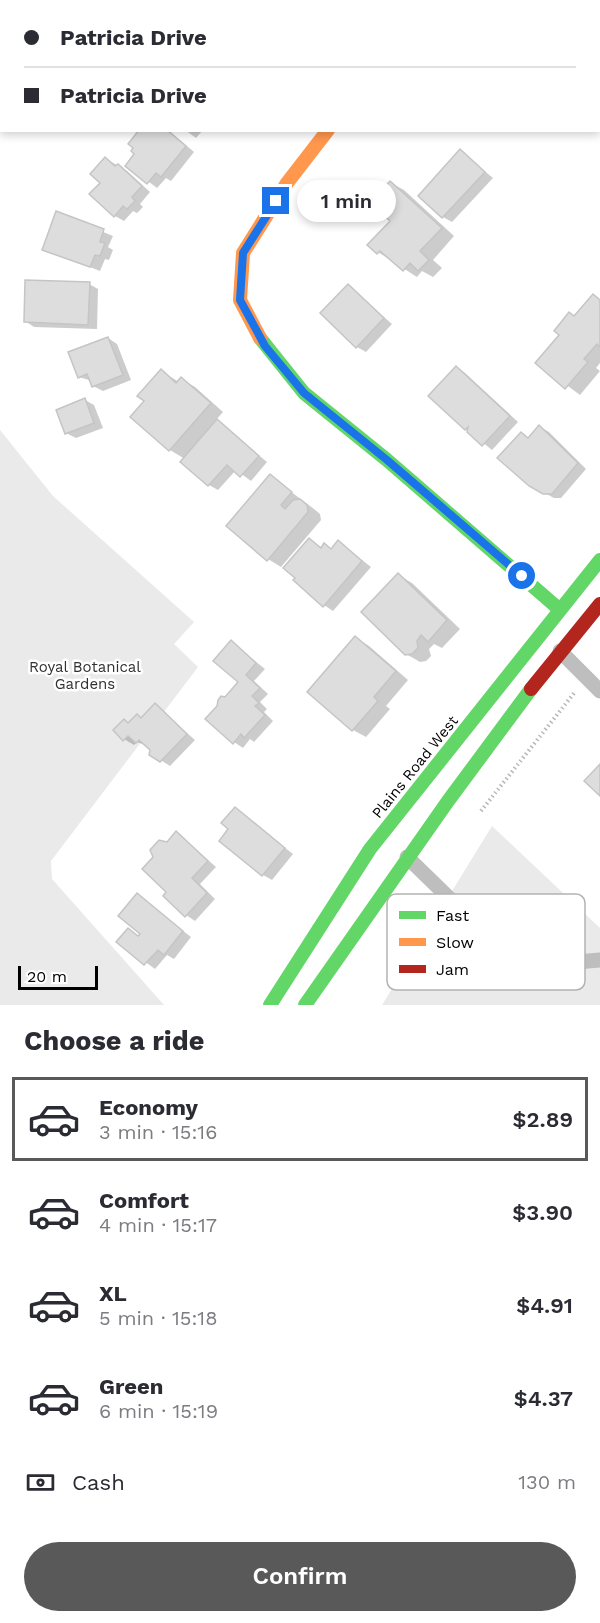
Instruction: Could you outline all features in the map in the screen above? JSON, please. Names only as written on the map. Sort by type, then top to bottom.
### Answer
[{"type":"main road","points":[[326,132],[287,183],[243,253],[240,300],[265,346],[304,393],[387,460],[559,609]]},
{"type":"main road","name":"Plains Road West","points":[[270,1005],[370,849],[600,560]]},
{"type":"main road","points":[[305,1005],[407,857],[560,651],[600,604]]},
{"type":"lane","points":[[560,651],[600,691]]},
{"type":"lane","points":[[407,857],[445,894]]},
{"type":"lane","points":[[585,961],[600,960]]},
{"type":"path","points":[[474,820],[586,678]]},
{"type":"green space","name":"Royal Botanical Gardens","points":[[0,430],[53,496],[194,622],[174,644],[198,667],[51,861],[52,879],[164,1005],[0,1005]]},
{"type":"green space","points":[[492,826],[564,894],[450,894]]},
{"type":"green space","points":[[585,914],[600,928],[600,1005],[382,1005],[391,990],[585,990]]},
{"type":"building","points":[[137,132],[169,132],[186,146],[161,177],[156,173],[147,184],[125,166],[134,154],[131,151],[133,148],[128,144]]},
{"type":"building","points":[[460,149],[485,172],[442,218],[418,196]]},
{"type":"building","points":[[105,157],[115,166],[118,164],[142,186],[132,197],[135,201],[127,209],[123,206],[114,217],[89,194],[100,183],[90,174]]},
{"type":"building","points":[[390,181],[442,228],[420,251],[429,260],[418,271],[410,263],[403,271],[380,251],[377,254],[367,245],[390,221],[370,203]]},
{"type":"building","points":[[56,211],[104,229],[100,242],[105,243],[100,256],[95,255],[90,267],[42,250]]},
{"type":"building","points":[[25,280],[90,282],[88,325],[24,322]]},
{"type":"building","points":[[348,284],[384,318],[356,348],[320,313]]},
{"type":"building","points":[[593,294],[600,300],[600,347],[597,344],[584,359],[588,362],[565,389],[535,363],[559,335],[554,331],[569,312],[574,316]]},
{"type":"building","points":[[108,337],[123,375],[92,387],[87,374],[78,378],[68,352]]},
{"type":"building","points":[[456,366],[510,416],[482,446],[467,432],[468,427],[465,430],[428,396]]},
{"type":"building","points":[[161,369],[176,383],[181,377],[211,403],[169,451],[130,417],[144,401],[137,396]]},
{"type":"building","points":[[85,398],[94,423],[65,434],[56,410]]},
{"type":"building","points":[[217,419],[259,456],[240,477],[227,465],[208,486],[180,462]]},
{"type":"building","points":[[539,425],[578,463],[552,494],[543,494],[529,486],[497,458],[521,432],[528,438]]},
{"type":"building","points":[[270,474],[292,492],[281,505],[285,509],[293,500],[300,499],[307,505],[308,512],[267,561],[226,526]]},
{"type":"building","points":[[309,538],[321,548],[324,543],[331,549],[338,540],[362,561],[323,607],[283,568]]},
{"type":"building","points":[[398,573],[447,620],[428,642],[421,635],[417,641],[418,648],[412,654],[405,655],[361,612]]},
{"type":"building","points":[[355,636],[396,671],[374,697],[378,701],[352,731],[307,692]]},
{"type":"building","points":[[231,640],[256,663],[246,675],[260,688],[252,696],[259,703],[255,706],[265,715],[244,738],[241,734],[233,744],[205,719],[217,706],[221,696],[225,697],[238,682],[213,661]]},
{"type":"building","points":[[155,703],[187,734],[160,762],[149,755],[150,750],[139,740],[136,743],[128,736],[123,741],[113,730],[124,719],[128,723],[137,714],[141,718]]},
{"type":"building","points":[[600,764],[600,796],[584,781]]},
{"type":"building","points":[[235,807],[285,848],[262,876],[219,841],[228,829],[221,823]]},
{"type":"building","points":[[176,831],[208,861],[192,878],[207,893],[185,917],[163,896],[166,892],[142,869],[153,857],[150,850],[159,840],[167,842]]},
{"type":"building","points":[[137,893],[183,931],[164,955],[158,950],[144,965],[116,942],[128,928],[138,936],[140,934],[118,916]]},
{"type":"traffic: fast","points":[[260,338],[304,393],[387,460],[559,609]]},
{"type":"traffic: fast","points":[[270,1005],[370,849],[600,560]]},
{"type":"traffic: fast","points":[[305,1005],[448,801],[531,689]]},
{"type":"traffic: slow","points":[[260,338],[240,300],[243,253],[287,183],[326,132]]},
{"type":"traffic: jam","points":[[531,689],[600,604]]},
{"type":"route","points":[[276,201],[243,253],[240,300],[265,346],[304,393],[387,460],[522,576]]}]
